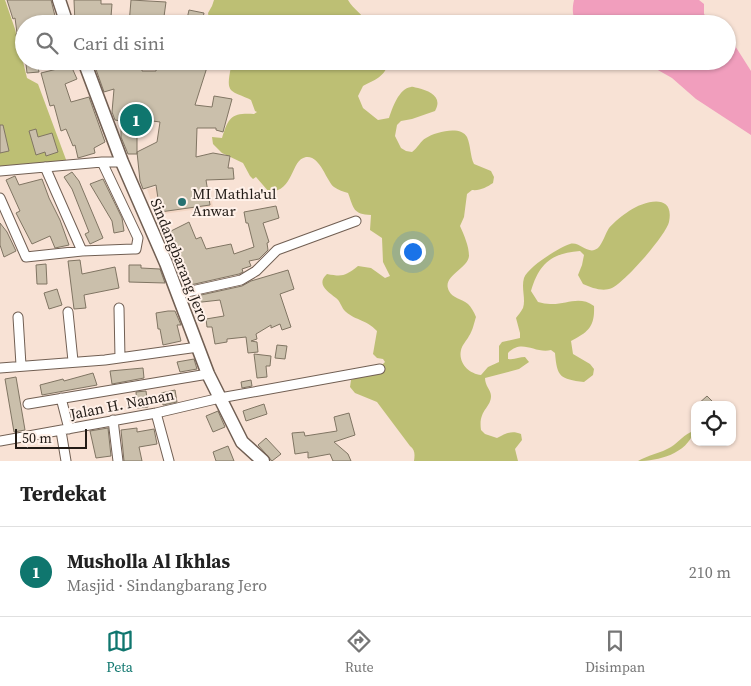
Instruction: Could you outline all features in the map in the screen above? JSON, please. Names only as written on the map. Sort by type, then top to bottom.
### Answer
[{"type":"street","points":[[59,0],[64,15]]},
{"type":"street","name":"Sindangbarang Jero","points":[[87,70],[122,162],[178,294],[208,374],[242,442],[263,461]]},
{"type":"street","points":[[0,198],[26,257],[136,248],[138,238],[102,162]]},
{"type":"street","points":[[0,171],[122,162]]},
{"type":"street","points":[[45,167],[82,251]]},
{"type":"street","points":[[178,294],[241,280],[252,274],[277,250],[356,221]]},
{"type":"street","points":[[119,308],[120,358]]},
{"type":"street","points":[[68,312],[73,362]]},
{"type":"street","points":[[18,317],[21,365]]},
{"type":"street","points":[[0,368],[93,361],[198,347]]},
{"type":"street","name":"Jalan H. Naman","points":[[0,440],[156,413],[220,398],[380,369]]},
{"type":"street","points":[[28,404],[208,374]]},
{"type":"street","points":[[61,398],[66,461]]},
{"type":"street","points":[[156,413],[169,461]]},
{"type":"street","points":[[113,420],[118,461]]},
{"type":"shaded area","points":[[574,0],[699,0],[704,4],[705,15],[574,15]]},
{"type":"shaded area","points":[[736,47],[751,71],[751,135],[696,99],[672,78],[658,70],[736,70]]},
{"type":"shaded area","name":"MI Mathla'ul Anwar","points":[[161,186],[187,195],[210,191],[213,207],[156,215],[147,189]]},
{"type":"green space","points":[[0,0],[5,0],[15,29],[15,70],[25,70],[27,78],[38,84],[68,165],[0,168]]},
{"type":"green space","points":[[214,0],[348,0],[361,15],[208,15]]},
{"type":"green space","points":[[230,70],[386,70],[376,80],[363,86],[358,96],[363,108],[378,120],[389,118],[400,95],[407,88],[418,88],[434,95],[437,102],[435,111],[401,121],[397,125],[395,136],[401,148],[412,152],[422,141],[430,136],[441,132],[459,131],[467,137],[474,164],[491,171],[494,177],[493,183],[481,189],[472,190],[467,194],[464,217],[460,226],[467,244],[468,261],[452,277],[448,286],[450,293],[468,304],[476,317],[472,331],[462,348],[461,359],[465,367],[477,374],[481,375],[488,367],[499,362],[499,346],[502,342],[520,338],[516,318],[524,305],[524,278],[537,263],[570,244],[577,244],[591,250],[598,248],[611,226],[635,207],[650,202],[663,203],[667,206],[670,213],[669,222],[661,237],[635,268],[612,288],[601,290],[583,284],[578,275],[584,255],[580,251],[561,254],[542,267],[531,291],[538,302],[556,304],[583,301],[594,306],[592,324],[586,332],[571,341],[573,354],[590,364],[594,369],[593,375],[584,382],[570,380],[559,372],[555,353],[551,350],[545,351],[518,347],[508,353],[508,359],[525,357],[529,362],[519,369],[485,378],[491,396],[481,418],[481,430],[485,434],[497,438],[515,432],[521,434],[522,440],[515,449],[518,461],[414,461],[413,449],[377,402],[355,393],[350,387],[351,380],[376,371],[385,362],[373,354],[377,331],[344,310],[337,299],[324,287],[322,281],[327,274],[344,275],[358,266],[371,268],[385,278],[390,276],[383,262],[382,238],[370,230],[371,215],[357,212],[348,193],[334,187],[319,164],[311,157],[301,159],[284,187],[269,192],[256,177],[253,179],[250,176],[243,163],[222,153],[213,144],[212,137],[222,138],[232,117],[257,112],[251,100],[231,90],[229,87]]},
{"type":"green space","points":[[691,432],[690,439],[671,455],[654,460],[638,461],[667,449]]},
{"type":"building","points":[[7,0],[51,0],[55,15],[15,15],[13,19]]},
{"type":"building","points":[[74,0],[101,0],[101,4],[112,4],[111,15],[75,15]]},
{"type":"building","points":[[131,0],[166,2],[164,15],[130,15]]},
{"type":"building","points":[[189,10],[204,13],[204,15],[188,15]]},
{"type":"building","points":[[27,70],[39,70],[39,72],[27,73]]},
{"type":"building","points":[[53,70],[73,70],[77,79],[65,84],[71,102],[89,97],[105,142],[94,148],[95,153],[78,158],[75,145],[73,146],[66,129],[61,131],[54,105],[50,106],[41,73]]},
{"type":"building","points":[[96,70],[206,70],[195,105],[212,107],[214,96],[232,99],[223,132],[216,130],[216,128],[197,128],[196,157],[213,153],[230,156],[228,168],[233,168],[234,179],[206,180],[210,205],[160,212],[156,185],[143,189],[140,181],[137,152],[137,154],[128,154],[121,137],[121,121],[115,120],[112,112],[114,89],[104,92]],"holes":[[[145,120],[160,122],[157,142],[137,152],[137,125],[143,127]]]},
{"type":"building","points":[[0,125],[3,125],[9,151],[0,153]]},
{"type":"building","points":[[36,129],[38,137],[52,133],[58,152],[46,156],[45,152],[36,155],[29,131]]},
{"type":"building","points":[[72,172],[79,181],[103,238],[90,244],[85,234],[89,232],[72,189],[64,177]]},
{"type":"building","points":[[15,176],[19,185],[42,179],[69,245],[55,248],[50,236],[32,244],[16,213],[20,211],[6,180]]},
{"type":"building","points":[[103,179],[122,218],[124,231],[114,233],[112,221],[90,184]]},
{"type":"building","points":[[276,206],[279,218],[263,223],[269,242],[267,243],[268,250],[259,259],[249,261],[251,266],[242,269],[243,272],[239,274],[186,286],[183,279],[185,278],[180,256],[171,231],[189,222],[196,239],[201,237],[206,249],[231,244],[234,254],[254,247],[244,212]]},
{"type":"building","points":[[0,223],[7,232],[16,251],[4,257],[0,245]]},
{"type":"building","points":[[80,260],[82,274],[115,267],[119,288],[84,295],[86,308],[74,309],[68,261]]},
{"type":"building","points":[[46,264],[47,284],[37,284],[36,265]]},
{"type":"building","points":[[129,265],[141,265],[141,268],[160,269],[165,283],[129,282]]},
{"type":"building","points":[[288,270],[294,289],[280,294],[291,327],[282,330],[280,324],[271,328],[271,325],[256,334],[257,339],[251,341],[257,342],[258,352],[248,353],[246,337],[227,339],[227,342],[215,344],[212,327],[207,327],[206,319],[224,316],[220,300],[193,303],[192,297],[242,286],[251,281]]},
{"type":"building","points":[[57,289],[62,305],[49,309],[44,293]]},
{"type":"building","points":[[175,311],[181,325],[177,325],[181,341],[163,345],[156,313]]},
{"type":"building","points":[[277,345],[287,346],[285,359],[275,358]]},
{"type":"building","points":[[254,354],[271,356],[270,366],[266,366],[267,377],[257,378]]},
{"type":"building","points":[[194,359],[197,369],[180,372],[177,362]]},
{"type":"building","points":[[143,368],[144,378],[112,384],[110,371]]},
{"type":"building","points":[[93,373],[97,385],[42,395],[40,385]]},
{"type":"building","points":[[16,377],[25,430],[14,432],[5,379]]},
{"type":"building","points":[[251,380],[252,386],[242,388],[241,382]]},
{"type":"building","points":[[175,390],[177,402],[163,405],[161,393]]},
{"type":"building","points":[[146,391],[148,407],[137,408],[136,392]]},
{"type":"building","points":[[707,396],[712,401],[701,401]]},
{"type":"building","points":[[264,404],[267,414],[246,421],[243,411]]},
{"type":"building","points":[[218,411],[225,427],[213,432],[206,416]]},
{"type":"building","points":[[349,413],[355,435],[334,442],[348,454],[351,461],[333,461],[330,454],[308,458],[308,452],[295,454],[292,433],[304,432],[305,436],[337,431],[334,417]]},
{"type":"building","points":[[108,428],[111,456],[96,458],[90,431]]},
{"type":"building","points":[[137,428],[137,432],[154,429],[157,444],[139,447],[142,461],[124,461],[121,430]]},
{"type":"building","points":[[266,438],[281,454],[272,461],[258,445]]},
{"type":"building","points":[[228,446],[234,461],[216,461],[213,452]]},
{"type":"place","name":"Musholla Al Ikhlas","points":[[136,120]]},
{"type":"place","name":"MI Mathla'ul Anwar","points":[[182,202]]}]
